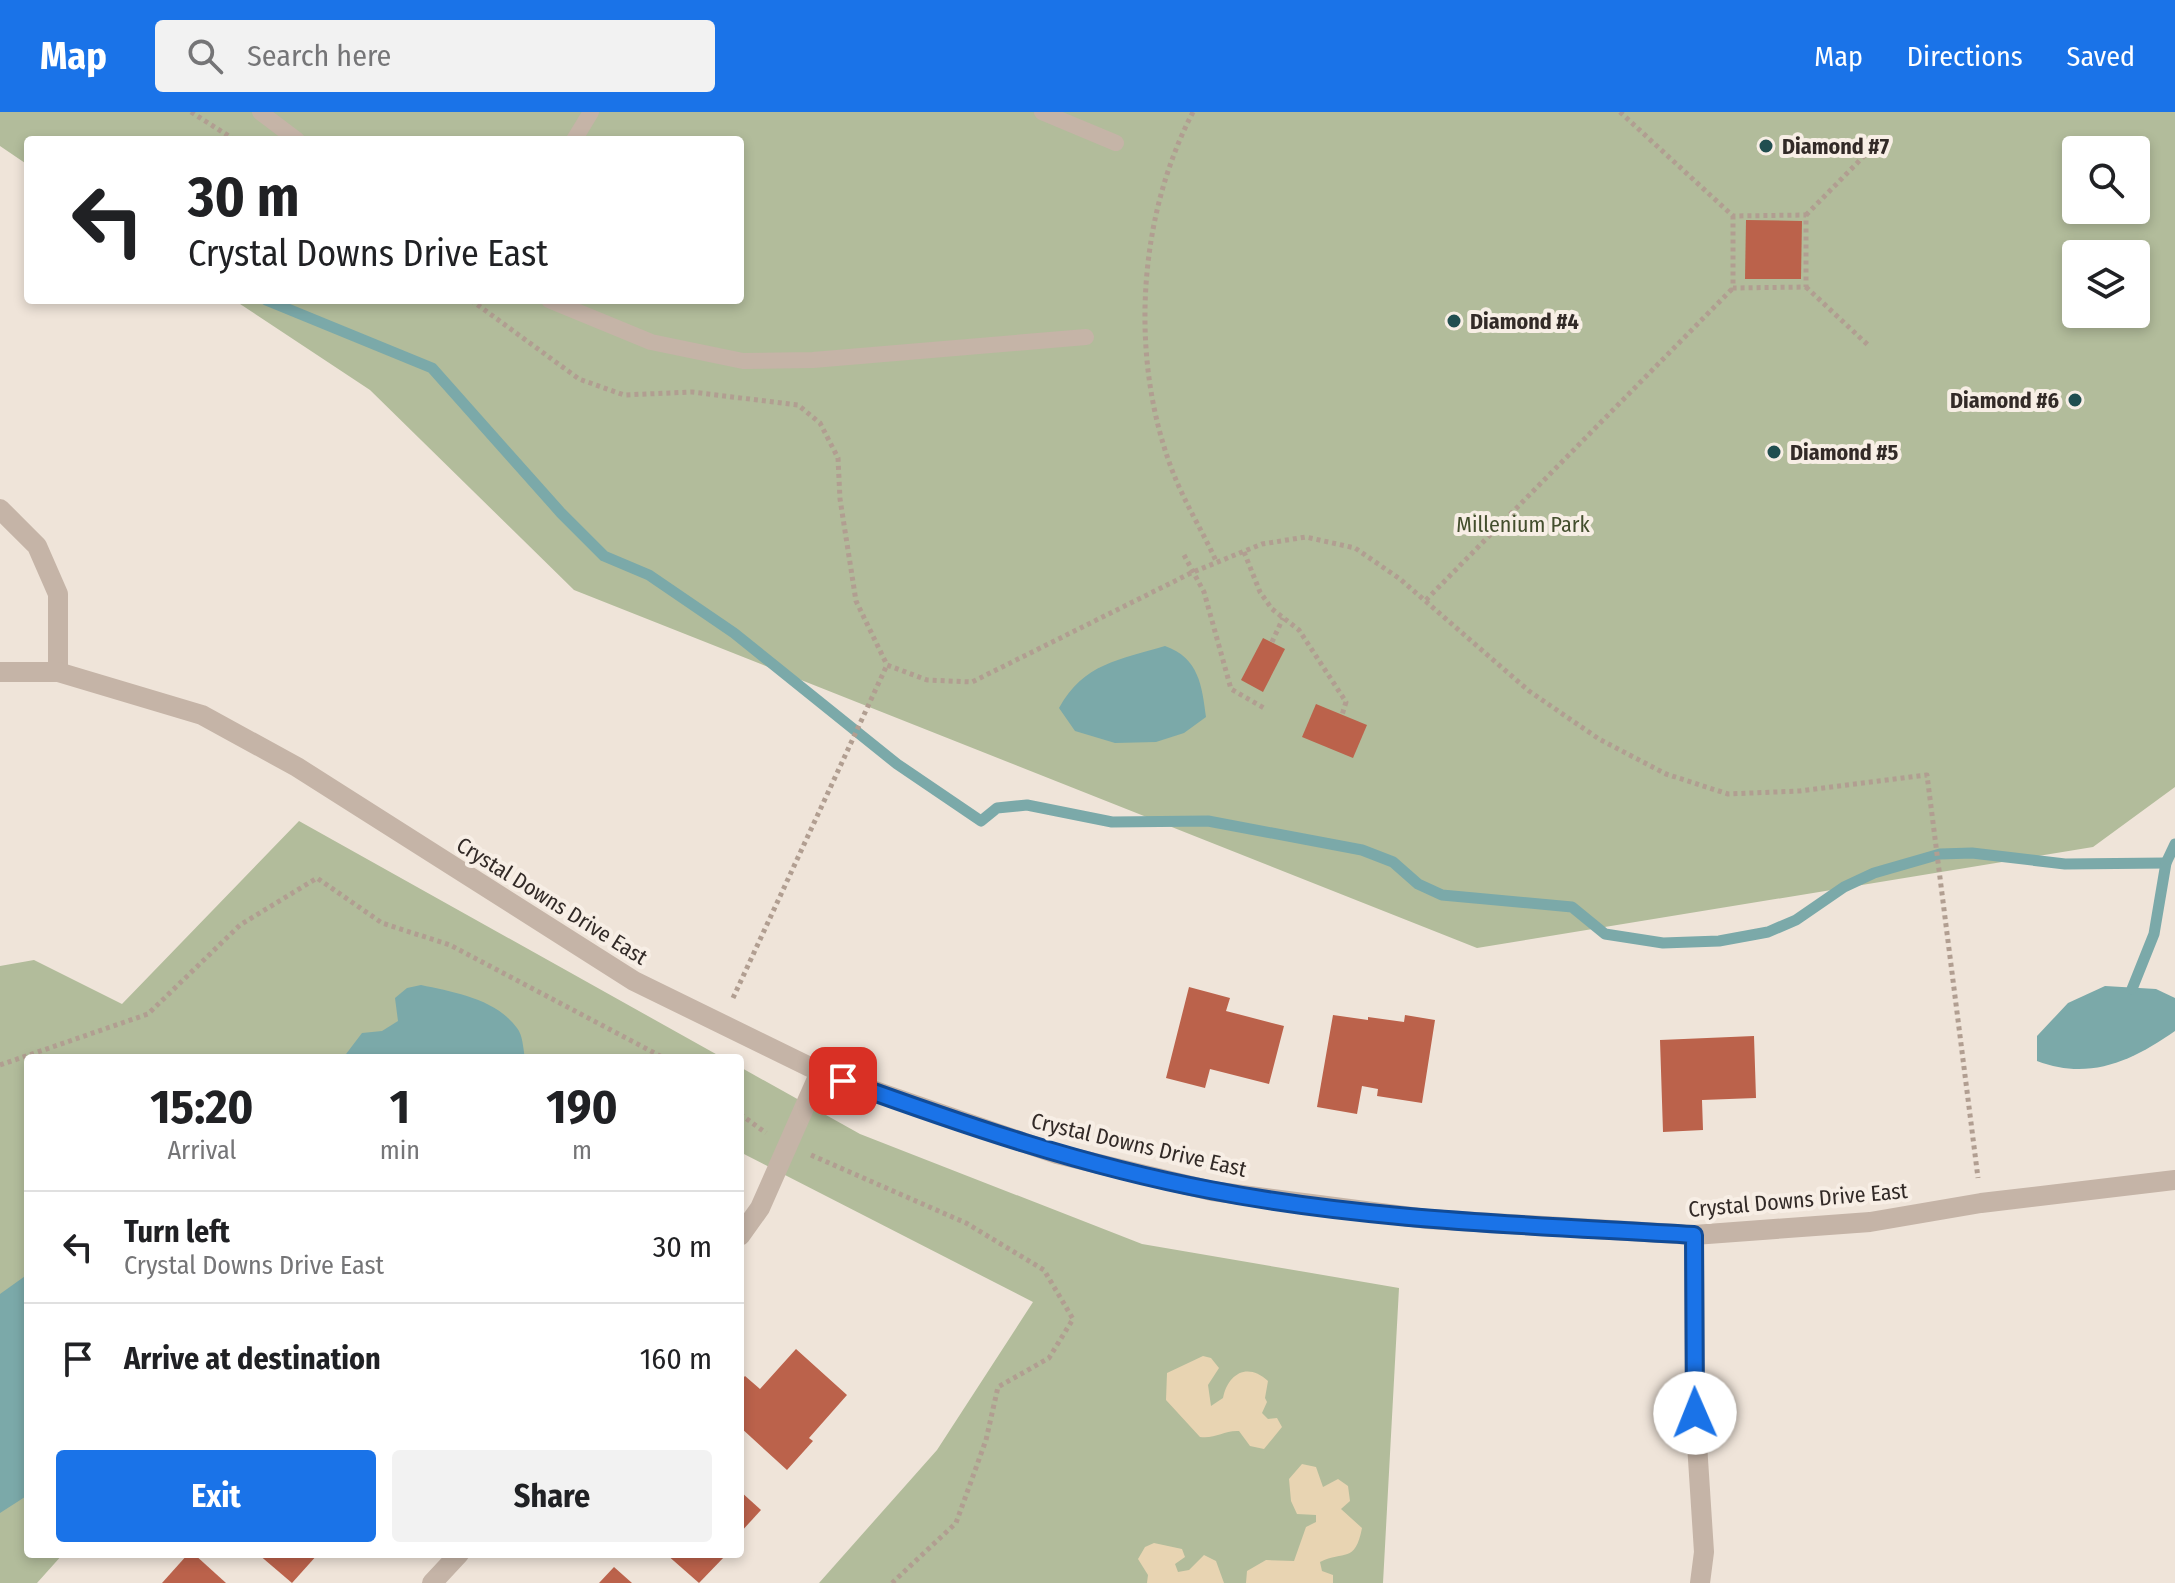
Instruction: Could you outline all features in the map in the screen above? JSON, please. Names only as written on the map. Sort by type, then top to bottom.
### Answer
[{"type":"street","points":[[0,509],[37,546],[58,594],[58,672]]},
{"type":"street","name":"Crystal Downs Drive East","points":[[0,672],[58,672],[202,715],[297,767],[634,981],[820,1072],[1057,1154],[1212,1191],[1427,1219],[1694,1235],[1870,1222],[1981,1203],[2175,1180]]},
{"type":"street","points":[[744,1230],[760,1208],[820,1072]]},
{"type":"street","points":[[1694,1235],[1695,1413],[1704,1552],[1700,1583]]},
{"type":"street","points":[[432,1583],[455,1558]]},
{"type":"lane","points":[[260,112],[292,136]]},
{"type":"lane","points":[[576,136],[591,112]]},
{"type":"lane","points":[[1042,112],[1116,143]]},
{"type":"lane","points":[[559,304],[651,342],[743,361],[813,360],[1086,337]]},
{"type":"path","points":[[191,112],[229,136]]},
{"type":"path","points":[[1193,112],[1175,145],[1155,227],[1144,306],[1146,360],[1158,422],[1174,476],[1217,563]]},
{"type":"path","points":[[1620,112],[1733,216],[1806,215]]},
{"type":"path","points":[[1806,287],[1806,215],[1866,154]]},
{"type":"path","points":[[1426,600],[1733,288],[1733,216]]},
{"type":"path","points":[[1733,288],[1806,287],[1869,346]]},
{"type":"path","points":[[476,304],[579,379],[624,395],[692,392],[798,405],[820,423],[838,458],[840,499],[856,601],[887,665],[927,680],[972,682],[1193,572],[1262,544],[1306,537],[1355,548],[1426,600],[1529,691],[1599,739],[1666,774],[1728,794],[1800,791],[1927,775],[1981,1203]]},
{"type":"path","points":[[1244,552],[1260,592],[1283,618],[1299,630],[1306,646],[1335,680],[1346,702],[1342,715]]},
{"type":"path","points":[[1184,555],[1204,592],[1231,689],[1264,708]]},
{"type":"path","points":[[1272,642],[1283,618]]},
{"type":"path","points":[[721,1022],[887,665]]},
{"type":"path","points":[[32,1054],[148,1014],[240,925],[317,878],[382,923],[450,945],[656,1054]]},
{"type":"path","points":[[0,1065],[24,1057]]},
{"type":"path","points":[[744,1118],[788,1144],[966,1223],[1044,1270],[1073,1319],[1049,1358],[998,1387],[986,1440],[956,1523],[892,1583]]},
{"type":"green space","name":"Millenium Park","points":[[0,112],[2175,112],[2175,787],[2093,847],[1477,948],[574,590],[370,390],[240,304],[744,304],[744,136],[24,136],[24,162],[0,146]]},
{"type":"green space","points":[[299,821],[716,1054],[24,1054],[24,1558],[59,1558],[37,1583],[0,1583],[0,966],[34,960],[122,1004]]},
{"type":"green space","points":[[744,1069],[860,1134],[1142,1244],[1399,1288],[1383,1583],[819,1583],[937,1450],[1033,1302],[744,1154]]},
{"type":"sand","points":[[1203,1356],[1211,1358],[1219,1368],[1208,1385],[1211,1406],[1223,1398],[1229,1382],[1240,1373],[1253,1372],[1268,1381],[1267,1402],[1262,1413],[1268,1419],[1277,1418],[1282,1427],[1264,1449],[1250,1446],[1239,1431],[1200,1437],[1166,1400],[1167,1373]]},
{"type":"sand","points":[[1302,1464],[1316,1467],[1323,1487],[1338,1479],[1348,1486],[1350,1501],[1341,1509],[1362,1528],[1356,1547],[1347,1554],[1320,1562],[1322,1571],[1333,1575],[1333,1583],[1246,1583],[1247,1571],[1266,1560],[1294,1561],[1306,1527],[1316,1522],[1316,1515],[1297,1514],[1291,1501],[1289,1479]]},
{"type":"sand","points":[[1154,1543],[1182,1549],[1185,1557],[1175,1564],[1178,1572],[1189,1570],[1204,1555],[1216,1561],[1224,1583],[1147,1583],[1148,1575],[1138,1559],[1145,1547]]},
{"type":"water","points":[[1165,646],[1185,658],[1197,674],[1206,717],[1184,733],[1156,742],[1115,743],[1075,731],[1059,708],[1080,681],[1104,665]]},
{"type":"water","points":[[421,985],[486,1003],[508,1018],[519,1031],[524,1054],[346,1054],[362,1033],[382,1031],[398,1021],[395,998],[407,988]]},
{"type":"water","points":[[2105,986],[2156,989],[2175,998],[2175,1031],[2143,1051],[2109,1065],[2074,1069],[2037,1061],[2037,1036],[2068,1003]]},
{"type":"water","points":[[24,1277],[24,1498],[0,1513],[0,1294]]},
{"type":"building","points":[[1746,220],[1802,221],[1801,279],[1745,279]]},
{"type":"building","points":[[1263,638],[1285,649],[1263,692],[1241,680]]},
{"type":"building","points":[[1316,704],[1367,725],[1353,758],[1302,737]]},
{"type":"building","points":[[1189,987],[1230,998],[1226,1011],[1284,1026],[1269,1084],[1210,1069],[1205,1088],[1166,1078]]},
{"type":"building","points":[[1333,1015],[1404,1022],[1405,1015],[1435,1020],[1422,1103],[1377,1096],[1378,1089],[1362,1086],[1357,1114],[1317,1107]]},
{"type":"building","points":[[1754,1036],[1756,1098],[1702,1100],[1703,1130],[1663,1132],[1660,1040]]},
{"type":"building","points":[[796,1349],[847,1395],[809,1438],[813,1441],[787,1470],[744,1431],[744,1377],[760,1389]]},
{"type":"building","points":[[744,1495],[761,1510],[744,1529]]},
{"type":"building","points":[[184,1558],[198,1558],[226,1583],[162,1583]]},
{"type":"building","points":[[263,1558],[314,1558],[292,1583]]},
{"type":"building","points":[[671,1558],[723,1558],[699,1583]]},
{"type":"building","points":[[614,1567],[632,1583],[599,1583]]},
{"type":"waterway","points":[[276,304],[432,368],[561,513],[604,556],[649,575],[734,633],[897,764],[981,821],[997,808],[1027,805],[1112,822],[1208,821],[1362,850],[1393,862],[1418,884],[1442,895],[1572,907],[1605,934],[1663,943],[1719,941],[1768,932],[1796,920],[1844,887],[1874,873],[1940,854],[1972,853],[2065,864],[2166,863]]},
{"type":"waterway","points":[[2132,989],[2154,934],[2166,863],[2175,844]]},
{"type":"place","name":"Diamond #7","points":[[1766,146]]},
{"type":"place","name":"Diamond #4","points":[[1454,321]]},
{"type":"place","name":"Diamond #6","points":[[2075,400]]},
{"type":"place","name":"Diamond #5","points":[[1774,452]]},
{"type":"route","points":[[843,1081],[1057,1154],[1212,1191],[1427,1219],[1694,1235],[1695,1413]]}]
